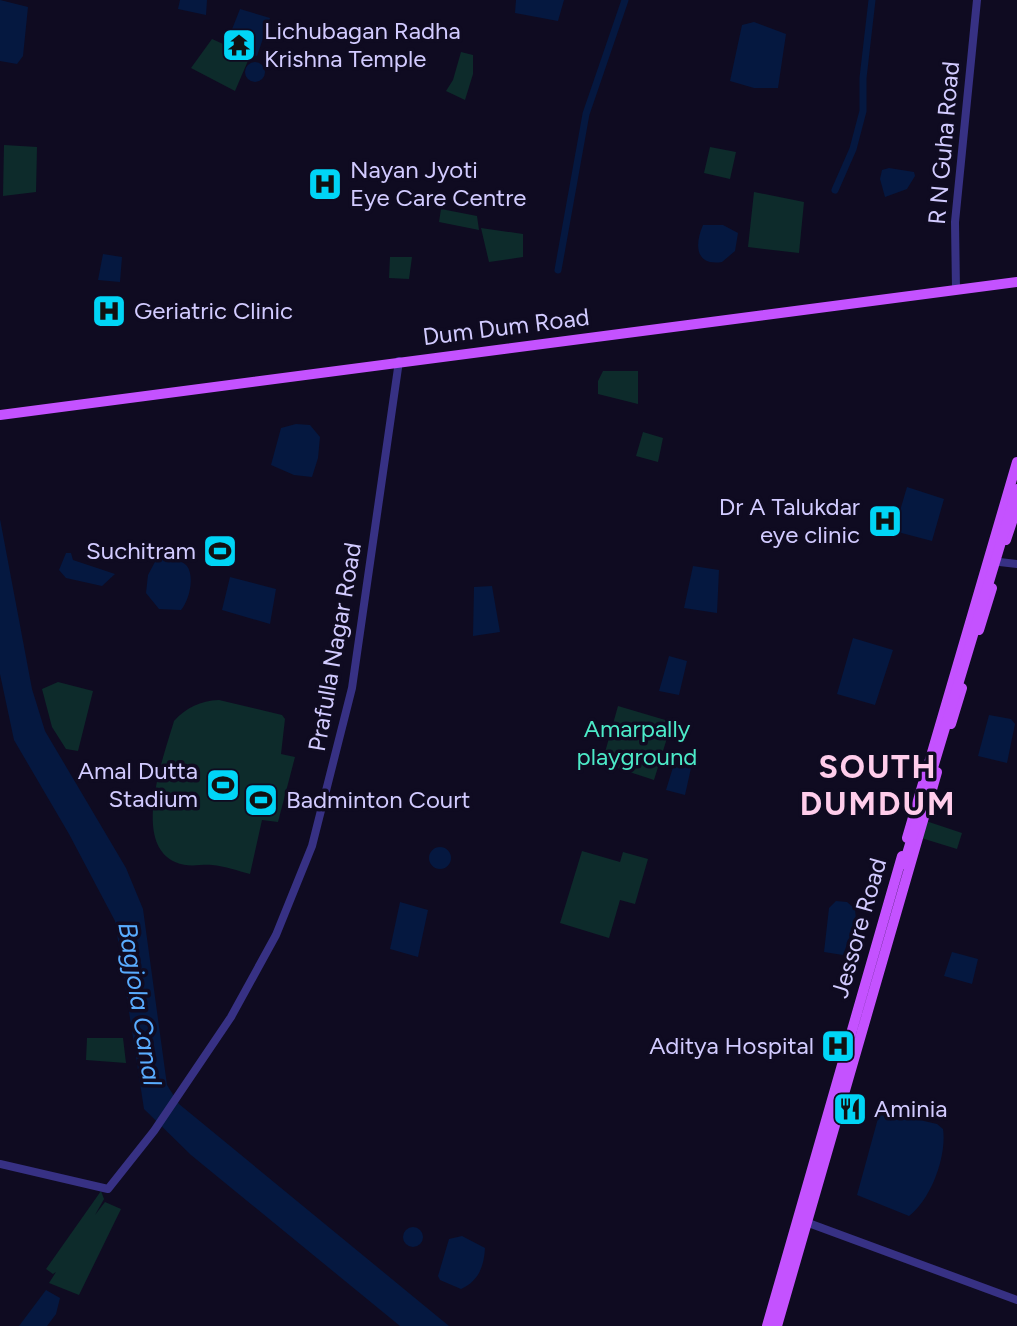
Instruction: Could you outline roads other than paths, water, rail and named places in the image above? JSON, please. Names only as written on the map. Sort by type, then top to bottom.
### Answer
[{"type":"main road","name":"Dum Dum Road","points":[[0,415],[1017,282]]},
{"type":"main road","name":"Jessore Road","points":[[767,1326],[801,1220],[903,870],[1017,462]]},
{"type":"main road","points":[[903,870],[1017,489]]},
{"type":"main road","name":"Jessore Road","points":[[903,870],[1017,507]]},
{"type":"main road","name":"Jessore Road","points":[[777,1326],[801,1220]]},
{"type":"street","name":"R N Guha Road","points":[[956,290],[955,222],[977,0]]},
{"type":"street","name":"Prafulla Nagar Road","points":[[0,1164],[106,1190],[154,1131],[231,1017],[281,923],[312,844],[352,688],[399,361]]},
{"type":"street","points":[[988,561],[1000,560],[1017,564]]},
{"type":"street","points":[[801,1220],[1017,1300]]},
{"type":"water","points":[[0,0],[28,7],[23,56],[17,64],[0,61]]},
{"type":"water","points":[[180,0],[207,0],[206,15],[178,9]]},
{"type":"water","points":[[516,0],[564,0],[558,21],[515,13]]},
{"type":"water","points":[[240,9],[270,18],[257,56],[244,52],[243,44],[229,37]]},
{"type":"water","points":[[754,22],[786,34],[778,88],[754,88],[730,81],[742,25]]},
{"type":"water","points":[[251,62],[259,62],[265,72],[259,82],[251,82],[245,76],[245,68]]},
{"type":"water","points":[[889,168],[914,172],[915,176],[907,189],[885,197],[880,179],[882,170]]},
{"type":"water","points":[[703,225],[723,225],[738,233],[735,251],[722,262],[707,261],[699,253]]},
{"type":"water","points":[[103,254],[122,257],[120,282],[98,280]]},
{"type":"water","points":[[296,424],[310,425],[320,437],[318,458],[312,477],[294,475],[271,465],[281,428]]},
{"type":"water","points":[[907,487],[944,499],[932,541],[894,531]]},
{"type":"water","name":"Bagjola Canal","points":[[0,519],[32,689],[45,731],[126,868],[143,909],[167,1085],[179,1104],[449,1326],[400,1326],[191,1155],[144,1109],[115,921],[69,834],[14,740],[0,674]]},
{"type":"water","points":[[66,553],[71,553],[73,560],[115,574],[102,586],[66,578],[59,570]]},
{"type":"water","points":[[165,559],[187,566],[191,576],[190,589],[181,610],[159,609],[146,593],[148,575],[156,560]]},
{"type":"water","points":[[693,566],[719,570],[717,613],[684,608]]},
{"type":"water","points":[[230,577],[276,589],[270,624],[222,610]]},
{"type":"water","points":[[492,586],[500,632],[473,636],[474,587]]},
{"type":"water","points":[[853,638],[893,650],[875,705],[837,694]]},
{"type":"water","points":[[669,656],[687,661],[679,695],[659,691]]},
{"type":"water","points":[[989,715],[1011,719],[1015,724],[1007,763],[978,756]]},
{"type":"water","points":[[674,764],[691,768],[685,795],[666,790]]},
{"type":"water","points":[[440,847],[448,850],[451,858],[448,866],[440,869],[432,866],[429,858],[432,850]]},
{"type":"water","points":[[836,901],[847,902],[855,909],[856,920],[843,955],[824,952],[829,908]]},
{"type":"water","points":[[400,902],[428,910],[418,957],[390,949]]},
{"type":"water","points":[[952,952],[978,959],[972,984],[944,976]]},
{"type":"water","points":[[880,1111],[937,1124],[943,1129],[944,1140],[936,1176],[924,1199],[909,1216],[857,1195]]},
{"type":"water","points":[[409,1227],[417,1227],[423,1237],[417,1247],[409,1247],[403,1241],[403,1233]]},
{"type":"water","points":[[462,1236],[485,1248],[479,1272],[472,1282],[461,1289],[440,1280],[438,1276],[449,1239]]},
{"type":"water","points":[[46,1290],[60,1298],[56,1314],[47,1326],[19,1326]]},
{"type":"waterway","points":[[558,270],[586,114],[625,0]]},
{"type":"waterway","points":[[835,190],[853,149],[863,111],[863,78],[872,0]]},
{"type":"place","name":"Lichubagan Radha Krishna Temple","points":[[239,45]]},
{"type":"place","name":"Nayan Jyoti Eye Care Centre","points":[[325,184]]},
{"type":"place","name":"Geriatric Clinic","points":[[109,311]]},
{"type":"place","name":"Dr A Talukdar eye clinic","points":[[885,521]]},
{"type":"place","name":"Suchitram","points":[[220,551]]},
{"type":"place","name":"Amal Dutta Stadium","points":[[223,785]]},
{"type":"place","name":"Badminton Court","points":[[261,800]]},
{"type":"place","name":"Aditya Hospital","points":[[838,1046]]},
{"type":"place","name":"Aminia","points":[[850,1109]]},
{"type":"district","name":"SOUTH DUMDUM","points":[[878,786]]},
{"type":"park label","name":"Amarpally playground","points":[[637,743]]}]
